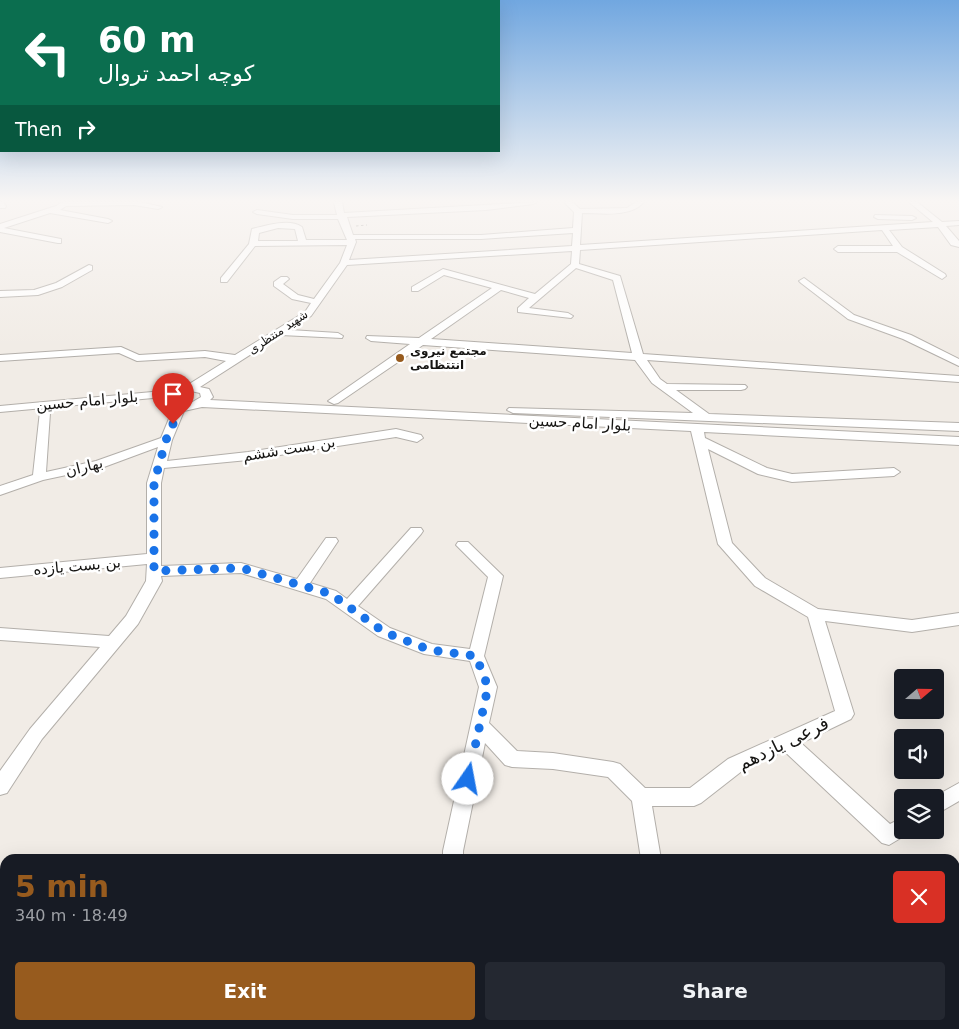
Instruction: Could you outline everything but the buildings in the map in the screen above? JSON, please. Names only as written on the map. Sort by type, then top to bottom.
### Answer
[{"type":"street","points":[[224,280],[248,250]]},
{"type":"street","name":"شهید منتظری","points":[[190,388],[308,314],[344,263],[348,250]]},
{"type":"street","points":[[344,263],[545,250]]},
{"type":"street","points":[[568,316],[521,310],[575,265],[576,250]]},
{"type":"street","points":[[901,250],[942,276]]},
{"type":"street","points":[[575,265],[617,278],[638,356],[656,381],[701,429],[763,471],[792,478],[894,472]]},
{"type":"street","points":[[0,294],[35,293],[59,285],[89,268]]},
{"type":"street","points":[[415,289],[443,272],[536,296]]},
{"type":"street","points":[[284,279],[277,284],[295,297],[316,302]]},
{"type":"street","points":[[804,281],[851,317],[907,337],[959,363]]},
{"type":"street","points":[[334,401],[500,287]]},
{"type":"street","points":[[281,332],[338,336]]},
{"type":"street","points":[[371,338],[959,379]]},
{"type":"street","points":[[0,358],[121,350],[137,358],[205,354],[237,359]]},
{"type":"street","points":[[663,387],[741,387]]},
{"type":"street","points":[[2,780],[36,734],[136,612],[154,581],[154,483],[175,401],[190,388],[201,389],[204,398],[191,407],[175,401]]},
{"type":"street","name":"بلوار امام حسین","points":[[204,398],[334,401],[701,429],[959,427]]},
{"type":"street","name":"بلوار امام حسین","points":[[204,398],[701,429],[959,441]]},
{"type":"street","name":"بلوار امام حسین","points":[[0,409],[175,401]]},
{"type":"street","name":"بلوار امام حسین","points":[[0,418],[175,401]]},
{"type":"street","points":[[39,477],[44,414]]},
{"type":"street","points":[[701,429],[725,544],[760,582],[814,614],[912,626],[959,619]]},
{"type":"street","name":"بن بست ششم","points":[[159,465],[198,463],[256,456],[396,433],[417,438]]},
{"type":"street","name":"بهاران","points":[[0,492],[39,477],[99,464],[166,440]]},
{"type":"street","points":[[349,606],[416,531]]},
{"type":"street","points":[[301,585],[331,541]]},
{"type":"street","points":[[453,854],[488,687],[476,656],[496,576],[463,545]]},
{"type":"street","name":"بن بست یازده","points":[[0,573],[154,565],[241,568],[331,594],[384,632],[430,650],[476,656]]},
{"type":"street","name":"فرعی یازدهم","points":[[641,797],[694,797],[735,765],[845,714],[814,614]]},
{"type":"street","points":[[0,634],[113,642]]},
{"type":"street","points":[[480,725],[512,759],[553,761],[613,770],[641,797],[650,854]]},
{"type":"street","points":[[786,741],[889,836],[894,833]]},
{"type":"street","points":[[944,800],[959,791]]},
{"type":"place","name":"مجتمع نیروی انتتظامی","points":[[400,358]]},
{"type":"route","points":[[173,424],[166,440],[154,483],[154,571],[241,568],[331,594],[384,632],[430,650],[476,656],[488,687],[468,779]]}]
